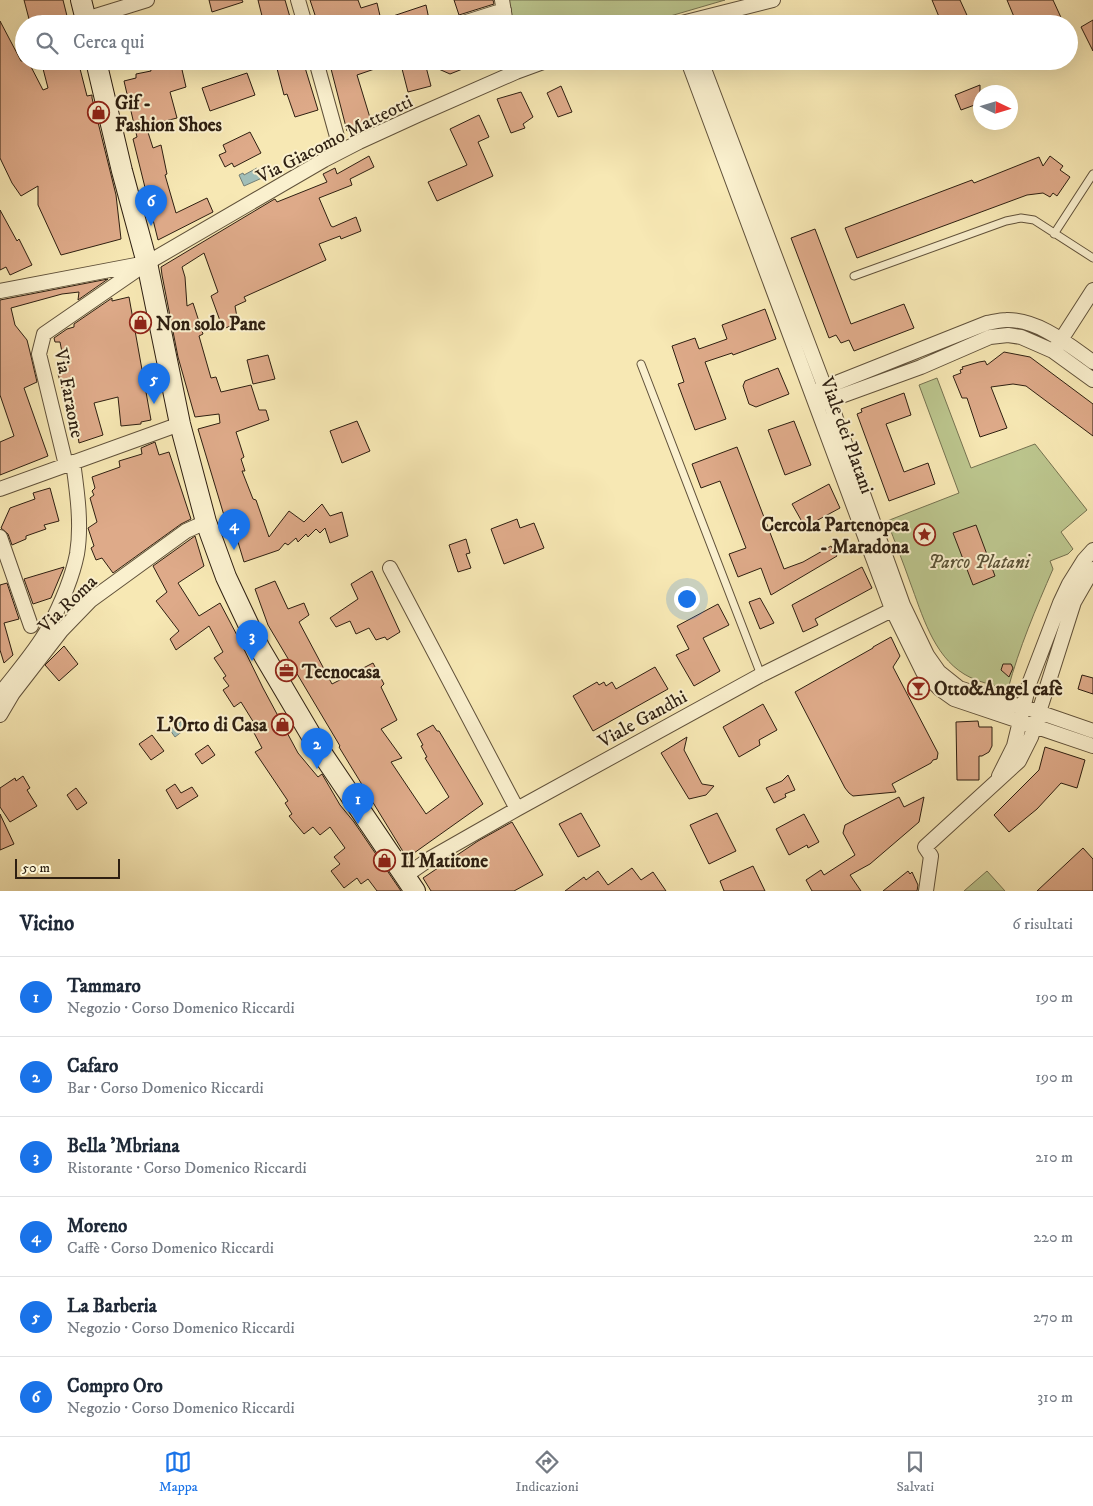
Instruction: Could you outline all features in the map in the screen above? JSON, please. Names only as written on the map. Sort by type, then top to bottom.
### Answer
[{"type":"main road","points":[[98,70],[122,172],[147,263],[180,424],[206,522],[226,577],[259,647],[321,752],[410,884]]},
{"type":"street","points":[[85,14],[147,0]]},
{"type":"street","points":[[298,0],[302,15]]},
{"type":"street","points":[[716,15],[773,0]]},
{"type":"street","points":[[490,15],[504,11]]},
{"type":"street","points":[[318,70],[341,151]]},
{"type":"street","name":"Via Giacomo Matteotti","points":[[147,263],[341,151],[509,70]]},
{"type":"street","name":"Viale dei Platani","points":[[692,70],[821,397]]},
{"type":"street","name":"Viale dei Platani","points":[[705,70],[821,397],[898,607],[926,655],[939,672],[959,688],[1001,702],[1022,713],[1036,726],[1093,746]]},
{"type":"street","points":[[0,291],[147,263]]},
{"type":"street","name":"Via Faraone","points":[[0,694],[48,629],[71,575],[77,552],[79,521],[77,493],[39,354],[44,334],[147,263]]},
{"type":"street","points":[[1054,351],[1093,290]]},
{"type":"street","points":[[821,397],[987,322],[1008,320],[1025,322],[1062,339],[1093,362]]},
{"type":"street","points":[[821,397],[921,367],[990,337],[1008,335],[1021,337],[1054,351],[1093,380]]},
{"type":"street","points":[[0,489],[180,424]]},
{"type":"street","name":"Via Roma","points":[[0,715],[13,693],[43,653],[91,600],[186,531],[206,522]]},
{"type":"street","name":"Via Roma","points":[[0,537],[31,626]]},
{"type":"street","points":[[995,785],[1014,746],[1029,684],[1060,603],[1074,576],[1093,550]]},
{"type":"street","points":[[390,568],[517,809]]},
{"type":"street","points":[[926,891],[931,856],[925,847],[995,785],[1019,761],[1036,726],[1074,602],[1093,569]]},
{"type":"street","name":"Viale Gandhi","points":[[410,884],[430,858],[761,675],[898,607]]},
{"type":"street","name":"Viale dei Platani","points":[[1022,713],[1039,712],[1093,731]]},
{"type":"lane","points":[[1054,234],[1093,174]]},
{"type":"lane","points":[[854,276],[1006,221],[1021,218],[1034,220],[1093,258]]},
{"type":"lane","points":[[641,364],[761,675]]},
{"type":"green space","points":[[507,0],[725,0],[674,15],[510,15]]},
{"type":"green space","name":"Parco Platani","points":[[937,378],[971,468],[1035,444],[1087,510],[1061,532],[1073,549],[1068,554],[1050,561],[1053,569],[1034,613],[1008,689],[985,683],[964,674],[953,666],[936,645],[924,620],[887,521],[959,493],[919,385]]},
{"type":"green space","points":[[987,871],[1005,891],[964,891]]},
{"type":"water","points":[[257,168],[262,178],[244,186],[239,175],[243,173],[244,175]]},
{"type":"water","points":[[183,720],[188,727],[175,737],[170,730]]},
{"type":"building","points":[[24,0],[63,0],[67,15],[28,15]]},
{"type":"building","points":[[209,0],[242,0],[243,2],[212,12]]},
{"type":"building","points":[[258,0],[285,0],[289,15],[262,15]]},
{"type":"building","points":[[310,0],[358,0],[361,8],[377,3],[380,15],[315,15]]},
{"type":"building","points":[[454,0],[493,0],[494,4],[459,15]]},
{"type":"building","points":[[932,0],[960,0],[967,15],[938,15]]},
{"type":"building","points":[[1007,0],[1053,0],[1060,15],[1013,15]]},
{"type":"building","points":[[426,5],[428,15],[396,15]]},
{"type":"building","points":[[1093,20],[1093,51],[1081,27]]},
{"type":"building","points":[[0,21],[15,50],[15,70],[33,70],[43,90],[48,88],[43,70],[80,70],[87,96],[92,95],[116,195],[121,239],[61,255],[38,205],[38,186],[21,196],[12,183],[0,158]]},
{"type":"building","points":[[182,70],[186,87],[170,92],[177,118],[146,126],[153,148],[161,145],[167,174],[165,175],[176,213],[207,198],[213,212],[158,240],[133,139],[137,137],[124,81],[136,78],[136,74],[151,71]]},
{"type":"building","points":[[277,70],[306,70],[318,110],[295,117],[287,94],[284,95]]},
{"type":"building","points":[[331,70],[372,70],[357,75],[371,121],[347,131]]},
{"type":"building","points":[[402,70],[427,70],[431,86],[408,92]]},
{"type":"building","points":[[441,70],[460,70],[450,74]]},
{"type":"building","points":[[247,73],[255,95],[210,111],[202,88]]},
{"type":"building","points":[[561,86],[572,112],[558,117],[547,93]]},
{"type":"building","points":[[973,88],[973,106],[961,110],[955,95]]},
{"type":"building","points":[[521,92],[533,117],[523,124],[525,128],[511,133],[497,99]]},
{"type":"building","points":[[479,115],[489,137],[478,142],[493,176],[437,201],[428,182],[467,165],[450,129]]},
{"type":"building","points":[[250,132],[261,153],[234,167],[232,163],[225,167],[219,155],[226,152],[223,145]]},
{"type":"building","points":[[369,156],[374,167],[350,179],[352,185],[319,198],[331,226],[333,227],[356,217],[361,231],[341,239],[340,236],[319,244],[326,260],[244,297],[246,301],[235,306],[238,323],[223,329],[211,296],[218,292],[204,253],[182,267],[185,277],[187,306],[193,303],[203,334],[199,336],[211,378],[216,377],[221,392],[251,385],[259,410],[266,410],[269,420],[236,432],[244,457],[241,459],[245,471],[242,471],[253,499],[256,500],[269,537],[289,511],[304,522],[322,504],[330,516],[342,512],[348,536],[330,543],[325,528],[320,533],[316,529],[308,537],[306,534],[298,542],[296,538],[288,545],[285,543],[279,550],[244,562],[231,519],[226,522],[198,429],[220,423],[219,414],[195,417],[178,357],[161,267],[273,200],[275,199],[277,202],[327,182],[323,174],[335,168],[337,174]]},
{"type":"building","points":[[1050,156],[1063,166],[1060,170],[1070,177],[1057,196],[1053,193],[1050,197],[1043,193],[1027,195],[857,258],[845,228],[972,180],[974,183],[1039,157],[1043,166]]},
{"type":"building","points":[[0,210],[17,241],[19,239],[32,265],[10,275],[6,267],[0,270]]},
{"type":"building","points":[[815,229],[851,324],[904,304],[914,328],[854,351],[849,340],[841,343],[836,335],[829,338],[791,238]]},
{"type":"building","points":[[108,279],[78,300],[79,292],[62,294],[11,308],[15,325],[27,340],[37,382],[24,388],[48,456],[0,475],[0,442],[14,436],[0,395],[0,300]]},
{"type":"building","points":[[129,297],[151,420],[141,422],[141,424],[121,426],[118,397],[94,403],[103,435],[79,443],[77,430],[74,430],[58,374],[66,373],[60,342],[55,342],[54,338],[67,329],[74,327],[74,324],[112,298],[112,301]]},
{"type":"building","points":[[765,309],[776,339],[733,355],[732,353],[705,362],[726,419],[695,430],[678,384],[684,382],[672,346],[695,338],[699,349],[727,339],[722,325]]},
{"type":"building","points":[[1004,352],[1030,357],[1093,404],[1093,436],[1026,386],[1013,384],[991,387],[1007,428],[980,437],[967,398],[962,398],[953,376],[961,373],[962,367],[985,361],[987,365]]},
{"type":"building","points":[[268,355],[275,379],[253,384],[247,360]]},
{"type":"building","points":[[778,368],[789,394],[756,407],[749,404],[743,386],[745,381]]},
{"type":"building","points":[[904,393],[911,415],[886,424],[904,472],[928,463],[935,484],[889,501],[857,414],[862,412],[861,409]]},
{"type":"building","points":[[357,421],[370,451],[342,463],[330,431]]},
{"type":"building","points":[[794,421],[811,465],[785,475],[768,430]]},
{"type":"building","points":[[155,442],[159,455],[169,452],[191,519],[181,524],[113,573],[102,558],[96,560],[91,548],[94,546],[88,528],[97,522],[90,498],[94,495],[92,491],[95,488],[92,477],[120,467],[119,461],[142,454],[141,448]]},
{"type":"building","points":[[737,447],[784,569],[803,562],[831,546],[837,556],[771,595],[761,568],[738,577],[729,554],[746,548],[720,481],[701,488],[692,464]]},
{"type":"building","points":[[829,484],[840,508],[805,527],[792,504]]},
{"type":"building","points":[[50,488],[59,521],[44,525],[46,529],[26,536],[26,539],[12,545],[8,534],[1,528],[10,508],[35,499],[33,493]]},
{"type":"building","points":[[517,519],[520,528],[534,523],[544,548],[504,564],[491,529]]},
{"type":"building","points":[[976,525],[995,576],[973,585],[953,533]]},
{"type":"building","points":[[195,536],[204,566],[178,583],[199,616],[220,603],[298,753],[318,777],[322,774],[340,805],[354,822],[401,891],[377,891],[368,879],[361,884],[357,878],[344,888],[331,871],[340,864],[334,857],[345,848],[330,827],[320,835],[313,827],[304,834],[289,816],[292,814],[285,803],[288,801],[255,752],[262,748],[253,731],[257,729],[254,723],[241,702],[234,707],[223,690],[229,686],[223,678],[226,676],[214,658],[223,652],[209,626],[176,650],[170,639],[179,631],[156,601],[167,592],[153,566]]},
{"type":"building","points":[[466,539],[470,553],[466,554],[471,568],[458,572],[449,545]]},
{"type":"building","points":[[64,567],[51,598],[33,604],[24,579]]},
{"type":"building","points":[[862,567],[872,588],[815,619],[818,625],[803,632],[792,605]]},
{"type":"building","points":[[372,571],[400,632],[387,640],[385,637],[376,640],[369,628],[356,634],[350,621],[336,627],[330,618],[358,599],[351,584]]},
{"type":"building","points":[[275,581],[288,609],[304,603],[309,615],[299,622],[332,684],[373,663],[384,684],[381,687],[397,720],[381,729],[402,758],[391,762],[426,814],[449,797],[425,758],[427,757],[421,746],[423,745],[417,734],[433,725],[439,731],[483,804],[407,858],[339,747],[268,625],[255,589]]},
{"type":"building","points":[[7,583],[19,619],[4,623],[13,655],[4,663],[0,650],[0,585]]},
{"type":"building","points":[[760,598],[774,623],[760,629],[749,602]]},
{"type":"building","points":[[718,604],[729,625],[703,638],[720,671],[694,686],[676,655],[689,649],[677,626]]},
{"type":"building","points":[[891,637],[900,656],[893,667],[938,753],[937,759],[892,784],[896,792],[853,796],[845,788],[795,692]]},
{"type":"building","points":[[64,646],[78,664],[59,681],[45,665]]},
{"type":"building","points":[[1003,664],[1011,664],[1013,668],[1009,677],[1001,670]]},
{"type":"building","points":[[655,667],[668,689],[593,731],[573,696],[597,682],[599,685],[604,682],[606,686],[612,682],[616,689]]},
{"type":"building","points":[[1082,675],[1093,678],[1093,694],[1078,689]]},
{"type":"building","points":[[763,704],[777,730],[759,740],[760,745],[739,757],[723,727]]},
{"type":"building","points":[[978,721],[979,727],[992,727],[992,746],[989,752],[979,756],[979,780],[957,780],[956,722]]},
{"type":"building","points":[[152,735],[164,751],[151,760],[139,744]]},
{"type":"building","points":[[687,737],[684,750],[702,784],[714,786],[706,795],[689,799],[661,753]]},
{"type":"building","points":[[208,745],[215,755],[202,764],[195,754]]},
{"type":"building","points":[[1045,747],[1085,760],[1077,788],[1061,783],[1037,809],[1009,832],[994,815],[1039,770]]},
{"type":"building","points":[[788,775],[795,790],[785,794],[786,797],[774,803],[766,788],[782,781]]},
{"type":"building","points":[[23,776],[30,788],[27,790],[37,806],[10,822],[0,807],[0,788],[15,778],[16,781]]},
{"type":"building","points":[[175,784],[181,793],[192,787],[198,796],[177,809],[166,790]]},
{"type":"building","points":[[76,788],[87,803],[77,810],[67,795]]},
{"type":"building","points":[[899,797],[904,807],[924,797],[919,822],[870,864],[850,875],[861,891],[812,891],[806,880],[821,870],[824,875],[855,855],[843,833],[845,825]]},
{"type":"building","points":[[581,813],[600,846],[578,857],[559,824]]},
{"type":"building","points":[[717,813],[736,851],[709,864],[690,825]]},
{"type":"building","points":[[0,814],[14,844],[0,850]]},
{"type":"building","points":[[804,814],[819,842],[808,848],[807,845],[789,855],[776,829]]},
{"type":"building","points":[[512,822],[543,875],[514,891],[431,891],[423,878],[478,841]]},
{"type":"building","points":[[1083,848],[1093,859],[1093,891],[1037,891]]},
{"type":"building","points":[[753,866],[765,891],[724,891],[720,881]]},
{"type":"building","points":[[632,868],[641,880],[653,872],[666,891],[565,891],[584,877],[586,880],[598,871],[608,885]]},
{"type":"building","points":[[908,871],[910,874],[912,872],[918,885],[917,891],[883,891]]},
{"type":"place","name":"Gif - Fashion Shoes","points":[[99,113]]},
{"type":"place","name":"Compro Oro","points":[[151,226]]},
{"type":"place","name":"Non solo Pane","points":[[140,323]]},
{"type":"place","name":"La Barberia","points":[[154,404]]},
{"type":"place","name":"Cercola Partenopea - Maradona","points":[[925,535]]},
{"type":"place","name":"Moreno","points":[[234,550]]},
{"type":"place","name":"Bella 'Mbriana","points":[[252,661]]},
{"type":"place","name":"Tecnocasa","points":[[286,671]]},
{"type":"place","name":"Otto&Angel cafè","points":[[918,688]]},
{"type":"place","name":"L'Orto di Casa","points":[[283,724]]},
{"type":"place","name":"Cafaro","points":[[317,769]]},
{"type":"place","name":"Tammaro","points":[[358,824]]},
{"type":"place","name":"Il Matitone","points":[[385,860]]}]
